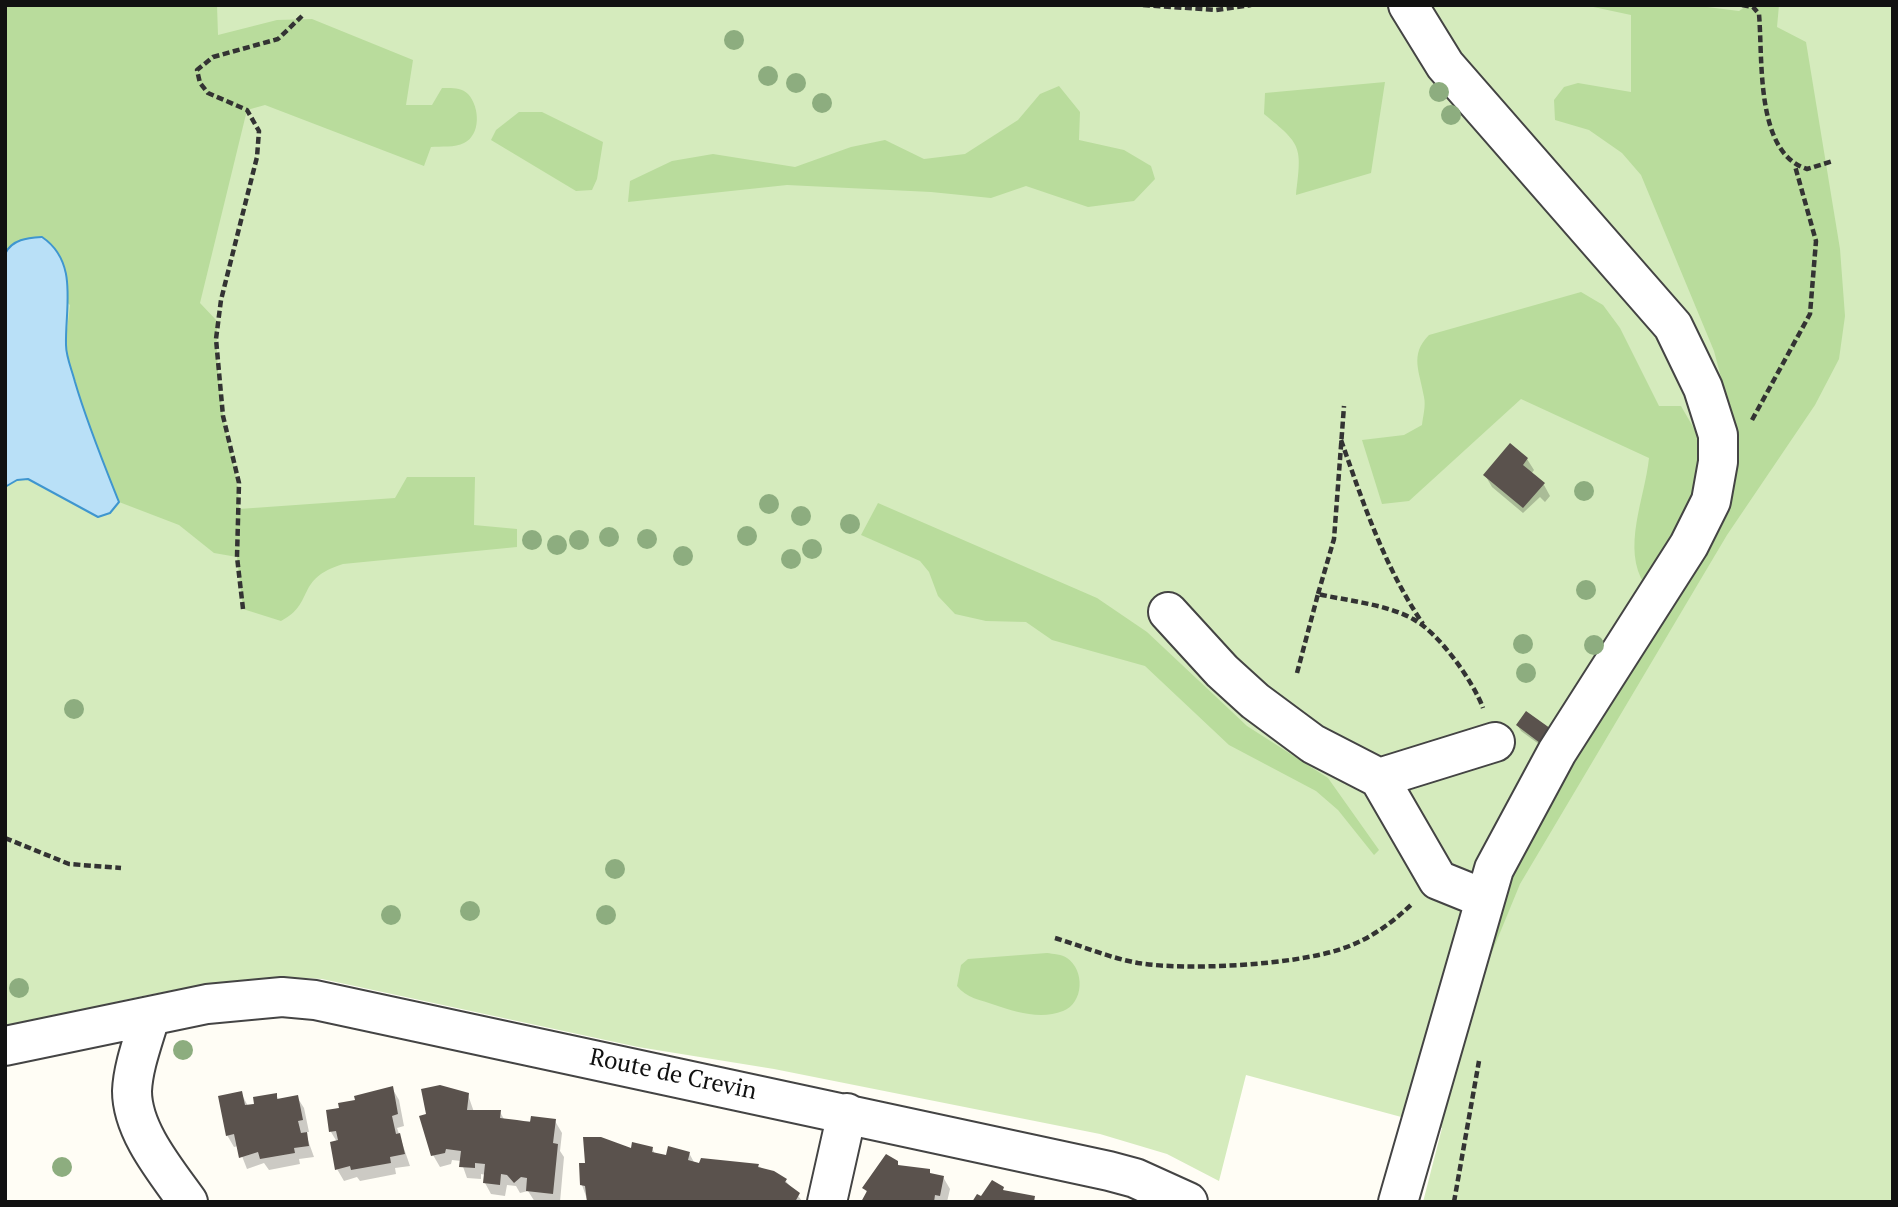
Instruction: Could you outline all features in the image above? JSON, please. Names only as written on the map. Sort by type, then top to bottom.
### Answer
[{"type":"street","points":[[1398,1202],[1493,869],[1557,752],[1694,534],[1711,501],[1718,461],[1718,435],[1703,388],[1673,326],[1445,65],[1408,5]]},
{"type":"street","points":[[1168,612],[1222,671],[1255,701],[1313,744],[1379,778],[1438,880],[1485,899]]},
{"type":"street","points":[[1379,778],[1495,742]]},
{"type":"street","name":"Route de Crevin","points":[[5,1046],[207,1004],[251,999],[315,1000],[847,1113],[1135,1178],[1188,1202]]},
{"type":"street","points":[[150,1017],[134,1073],[133,1105],[143,1132],[188,1202]]},
{"type":"street","points":[[827,1202],[847,1113]]},
{"type":"path","points":[[1143,5],[1216,10],[1251,5]]},
{"type":"path","points":[[1742,5],[1753,7],[1759,14],[1767,116],[1777,145],[1786,160],[1795,166],[1807,169],[1833,162]]},
{"type":"path","points":[[243,609],[237,556],[239,483],[223,416],[216,340],[221,300],[257,157],[259,131],[247,110],[208,93],[200,83],[197,69],[213,57],[278,39],[302,16]]},
{"type":"path","points":[[1746,431],[1810,314],[1816,241],[1795,166]]},
{"type":"path","points":[[1297,673],[1334,539],[1344,406]]},
{"type":"path","points":[[1341,440],[1382,555],[1425,628],[1474,689],[1495,742]]},
{"type":"path","points":[[1318,594],[1397,612],[1425,628]]},
{"type":"path","points":[[5,838],[69,864],[121,868]]},
{"type":"path","points":[[1055,938],[1152,965],[1219,965],[1298,958],[1340,949],[1374,934],[1394,921],[1438,880]]},
{"type":"path","points":[[1454,1202],[1480,1055]]},
{"type":"green space","points":[[5,5],[1893,5],[1893,1202],[1423,1202],[1442,1128],[1246,1075],[1219,1181],[1167,1154],[1100,1134],[774,1069],[638,1047],[322,979],[242,980],[203,985],[5,1027]]},
{"type":"green space","points":[[5,5],[217,5],[218,35],[277,20],[312,19],[413,60],[406,105],[432,105],[442,88],[459,89],[468,94],[475,106],[477,120],[470,139],[460,145],[431,147],[424,166],[265,105],[247,110],[200,303],[217,321],[220,390],[239,509],[395,498],[407,477],[475,477],[474,525],[517,529],[517,547],[343,564],[318,577],[311,584],[299,607],[281,621],[243,609],[237,557],[214,553],[179,525],[119,502],[89,429],[65,347],[70,305],[8,248],[5,254]]},
{"type":"green space","points":[[1584,5],[1691,5],[1739,11],[1748,5],[1779,5],[1777,27],[1806,42],[1840,249],[1845,316],[1839,359],[1815,405],[1727,535],[1520,884],[1490,957],[1479,951],[1501,872],[1734,426],[1714,351],[1641,175],[1622,153],[1589,130],[1555,120],[1554,100],[1564,87],[1578,83],[1631,92],[1631,15]]},
{"type":"green space","points":[[1385,82],[1371,173],[1296,195],[1299,156],[1292,140],[1264,114],[1265,93]]},
{"type":"green space","points":[[1059,86],[1080,112],[1079,140],[1124,150],[1151,166],[1155,179],[1134,201],[1088,207],[1026,186],[991,198],[931,192],[787,185],[628,202],[630,181],[672,161],[713,154],[795,167],[851,147],[885,140],[924,159],[965,154],[1018,120],[1040,94]]},
{"type":"green space","points":[[519,112],[542,112],[603,142],[597,179],[592,190],[576,191],[491,140],[496,130]]},
{"type":"green space","points":[[1581,292],[1603,305],[1620,328],[1659,406],[1681,406],[1700,442],[1701,472],[1697,488],[1672,540],[1645,585],[1638,571],[1635,540],[1649,458],[1521,399],[1409,501],[1382,504],[1362,440],[1404,435],[1422,425],[1425,400],[1418,357],[1423,342],[1429,335]]},
{"type":"green space","points":[[878,503],[1097,598],[1147,632],[1247,726],[1328,778],[1379,850],[1374,855],[1338,810],[1316,791],[1229,745],[1145,666],[1052,640],[1026,622],[986,621],[955,614],[938,596],[929,572],[920,561],[861,535]]},
{"type":"green space","points":[[1047,953],[1067,958],[1073,963],[1079,978],[1080,986],[1075,1001],[1070,1007],[1055,1014],[1020,1012],[974,998],[957,986],[961,965],[968,959]]},
{"type":"water","points":[[42,237],[54,247],[66,272],[68,359],[90,427],[119,502],[110,513],[98,517],[28,479],[17,480],[5,487],[5,254],[16,242]]},
{"type":"building","points":[[1510,443],[1528,458],[1523,465],[1545,483],[1523,508],[1483,475]]},
{"type":"building","points":[[1526,711],[1554,731],[1544,746],[1516,725]]},
{"type":"building","points":[[440,1085],[469,1093],[467,1110],[501,1110],[500,1118],[530,1122],[531,1116],[556,1119],[553,1143],[558,1144],[553,1194],[526,1191],[527,1178],[521,1177],[514,1183],[507,1175],[501,1174],[500,1185],[483,1183],[485,1164],[475,1163],[475,1168],[459,1167],[461,1151],[446,1149],[445,1153],[431,1156],[419,1116],[426,1114],[421,1089]]},
{"type":"building","points":[[393,1086],[398,1114],[392,1116],[405,1154],[390,1157],[391,1163],[351,1170],[350,1166],[335,1170],[330,1142],[338,1140],[336,1131],[329,1132],[326,1110],[339,1108],[338,1103],[355,1100],[354,1096]]},
{"type":"building","points":[[242,1091],[245,1105],[254,1104],[253,1097],[277,1093],[277,1099],[298,1095],[303,1120],[298,1121],[301,1133],[307,1132],[309,1146],[294,1148],[295,1153],[260,1159],[258,1152],[239,1158],[234,1134],[226,1136],[218,1096]]},
{"type":"building","points":[[583,1137],[601,1137],[631,1148],[632,1142],[653,1147],[652,1152],[666,1155],[668,1146],[690,1152],[688,1160],[699,1163],[701,1158],[759,1164],[758,1167],[774,1171],[787,1179],[785,1182],[800,1193],[795,1202],[587,1202],[585,1186],[580,1185],[579,1163],[585,1163]]},
{"type":"building","points":[[886,1154],[898,1161],[898,1165],[930,1169],[930,1173],[944,1176],[940,1196],[935,1195],[934,1202],[861,1202],[867,1191],[862,1188]]},
{"type":"building","points":[[992,1180],[1004,1187],[1003,1190],[1035,1196],[1034,1202],[972,1202],[977,1194],[981,1196]]}]
